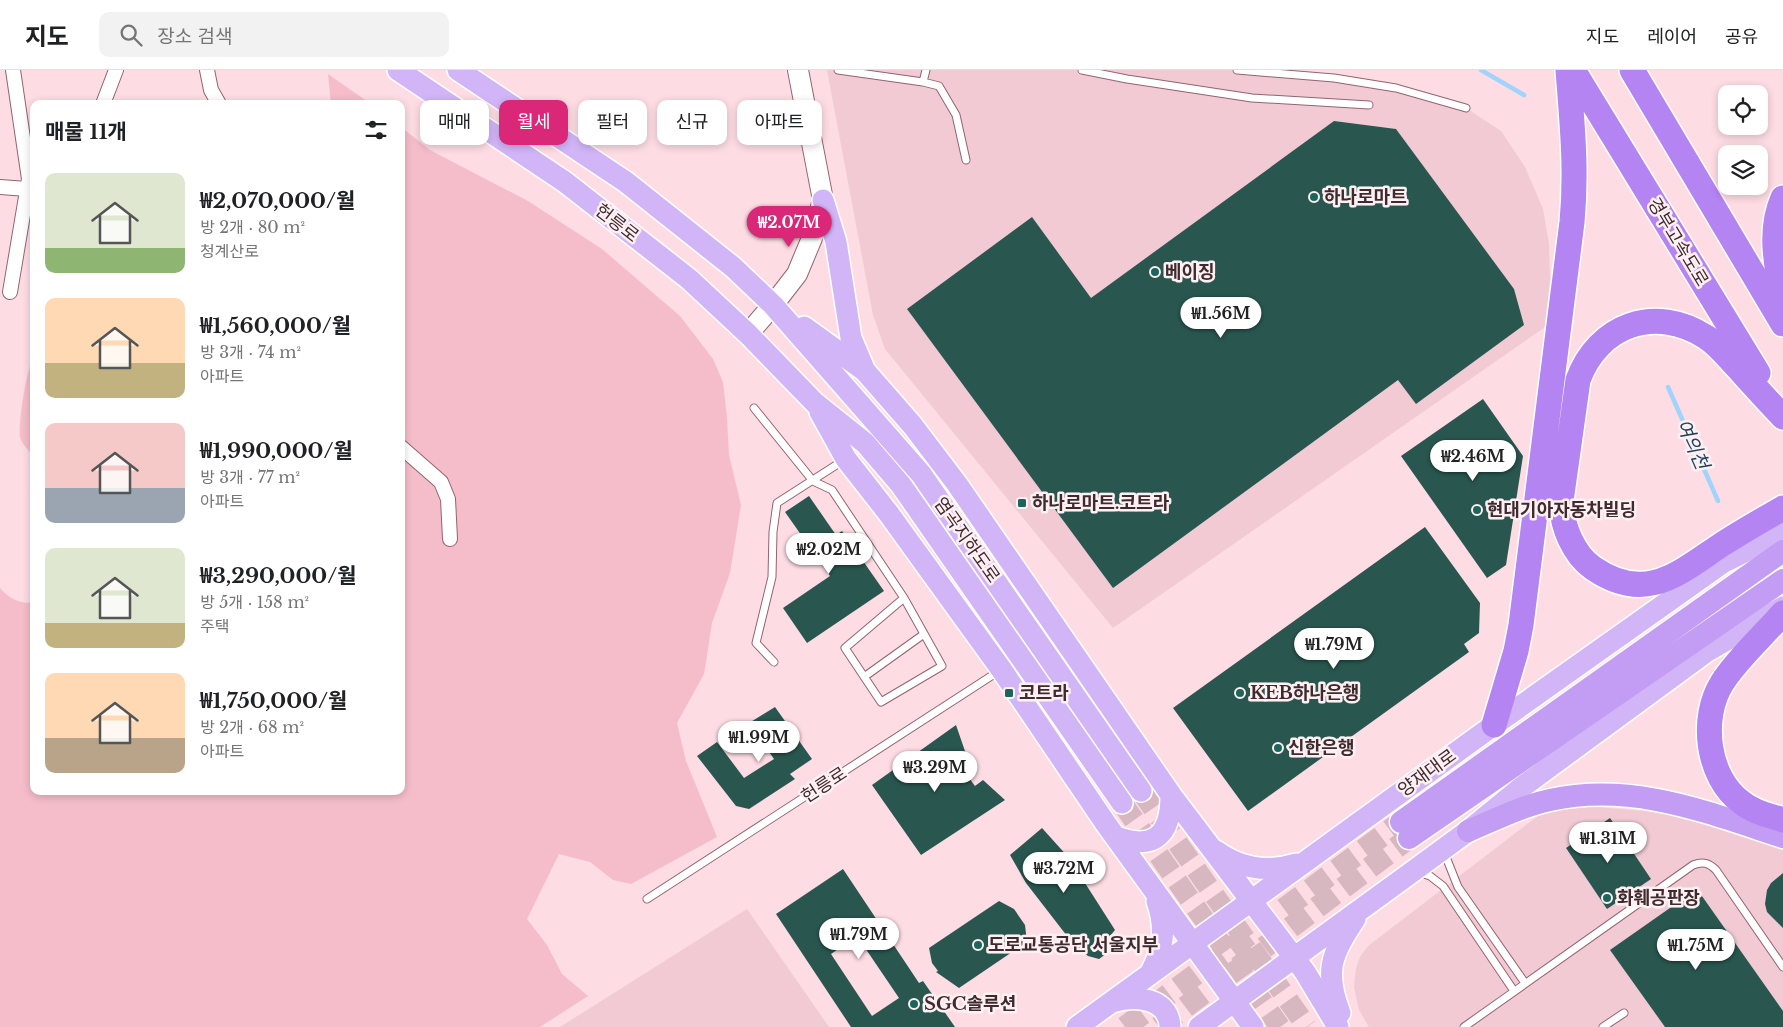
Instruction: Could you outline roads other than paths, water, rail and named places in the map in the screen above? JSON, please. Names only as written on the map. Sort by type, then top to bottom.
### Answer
[{"type":"highway","points":[[1494,725],[1522,625],[1572,222],[1575,148],[1568,70]]},
{"type":"highway","name":"경부고속도로","points":[[1573,70],[1783,416]]},
{"type":"highway","points":[[1632,70],[1783,324]]},
{"type":"highway","points":[[1783,198],[1774,240],[1783,302]]},
{"type":"highway","points":[[1783,416],[1720,349],[1706,337],[1668,323],[1632,324],[1617,331],[1603,341],[1589,357],[1580,376],[1575,392],[1561,501],[1566,530],[1577,551],[1586,562],[1596,570],[1616,580],[1642,585],[1674,577],[1746,529],[1783,508]]},
{"type":"highway","name":"양재대로","points":[[1783,551],[1405,830],[1783,580]]},
{"type":"highway","points":[[1783,613],[1722,683],[1711,714],[1710,731],[1716,769],[1727,789],[1750,808],[1783,820]]},
{"type":"highway","points":[[1468,831],[1528,806],[1548,800],[1606,795],[1637,796],[1682,804],[1783,837]]},
{"type":"main road","name":"헌릉로","points":[[398,70],[572,188],[689,279],[748,334],[815,403]]},
{"type":"main road","points":[[458,70],[626,182],[733,267],[773,305],[865,371],[913,426],[957,484],[1171,795],[1206,844],[1305,972],[1338,1027]]},
{"type":"main road","points":[[798,70],[822,200],[836,242],[851,338],[865,371]]},
{"type":"main road","points":[[748,334],[797,274],[812,238],[822,200]]},
{"type":"main road","name":"염곡지하도로","points":[[773,305],[921,474],[1142,791]]},
{"type":"main road","points":[[815,403],[846,459],[889,514],[1001,669],[1116,837],[1253,1027]]},
{"type":"main road","name":"염곡지하도로","points":[[815,403],[864,443],[901,486],[1122,803]]},
{"type":"main road","points":[[1724,562],[1749,537],[1783,508]]},
{"type":"main road","name":"양재대로","points":[[1077,1027],[1250,900],[1724,562],[1754,547],[1783,527]]},
{"type":"main road","points":[[1199,1027],[1468,831],[1518,790],[1706,652],[1783,607]]},
{"type":"main road","points":[[1116,837],[1144,842],[1157,838],[1164,831],[1168,823],[1171,795]]},
{"type":"main road","points":[[1206,844],[1230,860],[1257,869],[1281,868],[1307,860]]},
{"type":"main road","points":[[1149,882],[1159,907],[1164,929],[1159,955],[1151,973]]},
{"type":"main road","points":[[1346,1027],[1332,991],[1330,981],[1332,963],[1341,942],[1365,905],[1387,890]]},
{"type":"main road","points":[[1111,1002],[1135,999],[1155,1003],[1166,1011],[1169,1016],[1170,1027]]},
{"type":"street","points":[[10,292],[30,182],[13,70]]},
{"type":"street","points":[[105,100],[116,70]]},
{"type":"street","points":[[207,70],[211,90],[217,100]]},
{"type":"street","points":[[0,187],[30,182]]},
{"type":"street","points":[[405,450],[441,482],[448,499],[450,539]]},
{"type":"lane","points":[[838,70],[939,86],[956,114],[966,160]]},
{"type":"lane","points":[[923,82],[926,70]]},
{"type":"lane","points":[[1082,70],[1127,79],[1252,98],[1369,105]]},
{"type":"lane","points":[[1237,70],[1334,78],[1396,88],[1466,108]]},
{"type":"lane","points":[[754,408],[812,481],[832,490],[904,598],[942,666],[881,702],[845,648],[904,598]]},
{"type":"lane","points":[[774,662],[756,643],[772,577],[773,532],[777,503],[846,459]]},
{"type":"lane","points":[[864,676],[924,634]]},
{"type":"lane","name":"헌릉로","points":[[646,899],[1001,669]]},
{"type":"lane","points":[[1444,848],[1445,856],[1458,887],[1525,983]]},
{"type":"lane","points":[[1464,1027],[1693,865],[1700,862],[1710,864],[1716,870],[1783,967]]},
{"type":"lane","points":[[1412,872],[1421,872],[1443,886],[1514,991]]},
{"type":"lane","points":[[1603,1027],[1624,1013]]},
{"type":"waterway","name":"여의천","points":[[1481,70],[1524,95]]},
{"type":"waterway","name":"여의천","points":[[1668,387],[1718,501]]},
{"type":"tunnel","points":[[1141,791],[1307,1027]]},
{"type":"tunnel","points":[[1122,803],[1280,1027]]},
{"type":"tunnel","points":[[1125,1027],[1401,822]]},
{"type":"tunnel","points":[[1159,1027],[1409,838]]},
{"type":"place","name":"하나로마트","points":[[1314,197]]},
{"type":"place","name":"베이징","points":[[1155,272]]},
{"type":"place","name":"하나로마트.코트라","points":[[1022,503]]},
{"type":"place","name":"현대기아자동차빌딩","points":[[1477,510]]},
{"type":"place","name":"코트라","points":[[1009,693]]},
{"type":"place","name":"KEB하나은행","points":[[1240,693]]},
{"type":"place","name":"신한은행","points":[[1278,748]]},
{"type":"place","name":"화훼공판장","points":[[1607,898]]},
{"type":"place","name":"도로교통공단 서울지부","points":[[978,945]]},
{"type":"place","name":"SGC솔루션","points":[[914,1004]]}]
